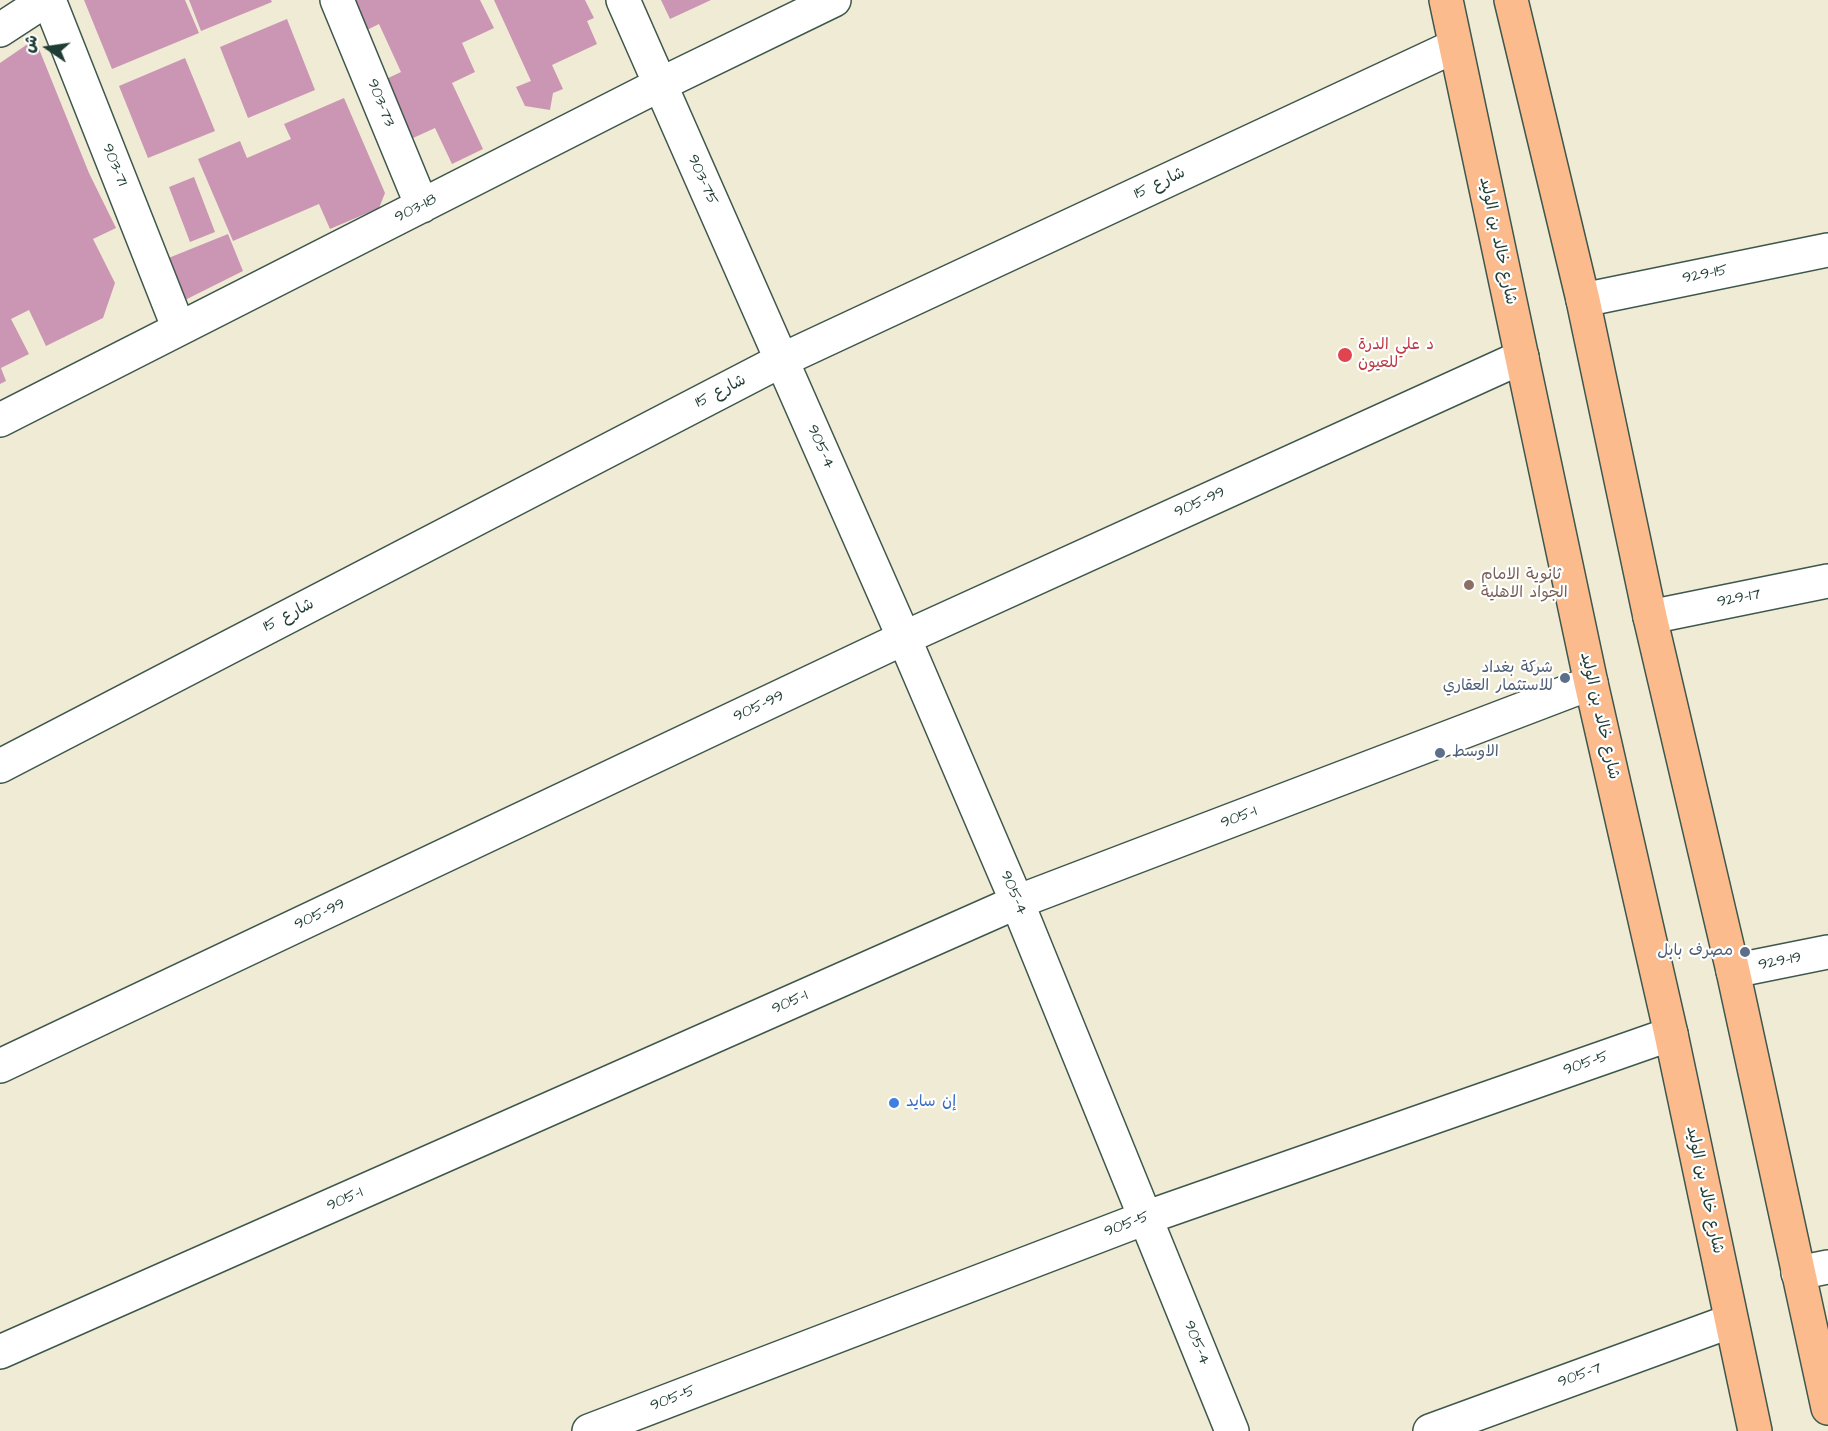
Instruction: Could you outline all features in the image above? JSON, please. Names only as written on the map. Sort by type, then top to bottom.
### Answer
[{"type":"main road","name":"شارع خالد بن الوليد","points":[[1446,0],[1755,1431]]},
{"type":"main road","points":[[1511,0],[1583,300],[1650,617],[1733,971],[1813,1270],[1828,1408]]},
{"type":"street","points":[[0,30],[47,0]]},
{"type":"street","name":"903-71","points":[[47,0],[179,329]]},
{"type":"street","name":"903-73","points":[[337,0],[422,206]]},
{"type":"street","name":"903-75","points":[[623,0],[782,360]]},
{"type":"street","name":"903-18","points":[[0,420],[659,85],[834,0]]},
{"type":"street","name":"شارع 15","points":[[0,766],[782,360],[1455,46]]},
{"type":"street","name":"929-15","points":[[1583,300],[1828,250]]},
{"type":"street","name":"905-99","points":[[0,1066],[904,638],[1522,357]]},
{"type":"street","name":"905-4","points":[[782,360],[1017,902],[1232,1431]]},
{"type":"street","name":"929-17","points":[[1650,617],[1828,581]]},
{"type":"street","name":"905-1","points":[[0,1352],[1017,902],[1592,683]]},
{"type":"street","name":"929-19","points":[[1733,971],[1828,952]]},
{"type":"street","name":"905-5","points":[[589,1431],[1145,1218],[1671,1034]]},
{"type":"street","name":"905-7","points":[[1430,1431],[1731,1321]]},
{"type":"building","points":[[84,0],[185,0],[199,33],[112,69]]},
{"type":"building","points":[[189,0],[271,0],[272,2],[201,31]]},
{"type":"building","points":[[353,0],[480,0],[494,28],[462,43],[475,72],[452,83],[483,149],[452,164],[435,128],[411,139],[384,80],[401,72],[379,24],[367,30]]},
{"type":"building","points":[[494,0],[585,0],[594,18],[587,21],[597,44],[552,65],[563,89],[553,93],[550,110],[525,106],[516,87],[531,81]]},
{"type":"building","points":[[661,0],[711,0],[670,19]]},
{"type":"building","points":[[287,19],[315,90],[248,118],[220,47]]},
{"type":"building","points":[[35,39],[89,173],[116,228],[93,239],[115,283],[103,318],[46,346],[29,310],[11,319],[29,354],[1,368],[6,381],[0,384],[0,63]]},
{"type":"building","points":[[185,58],[215,131],[148,158],[119,86]]},
{"type":"building","points":[[344,98],[385,193],[379,208],[330,229],[319,204],[233,241],[198,159],[240,141],[247,158],[291,139],[284,124]]},
{"type":"building","points":[[194,177],[215,232],[190,242],[169,187]]},
{"type":"building","points":[[228,234],[243,271],[183,301],[166,259]]},
{"type":"place","name":"د علي الدرة للعيون","points":[[1345,355]]},
{"type":"place","name":"ثانوية الامام الجواد الاهلية","points":[[1469,585]]},
{"type":"place","name":"شركة بغداد للاستثمار العقاري","points":[[1565,678]]},
{"type":"place","name":"الاوسط","points":[[1440,753]]},
{"type":"place","name":"مصرف بابل","points":[[1745,952]]},
{"type":"place","name":"إن سايد","points":[[894,1103]]}]
